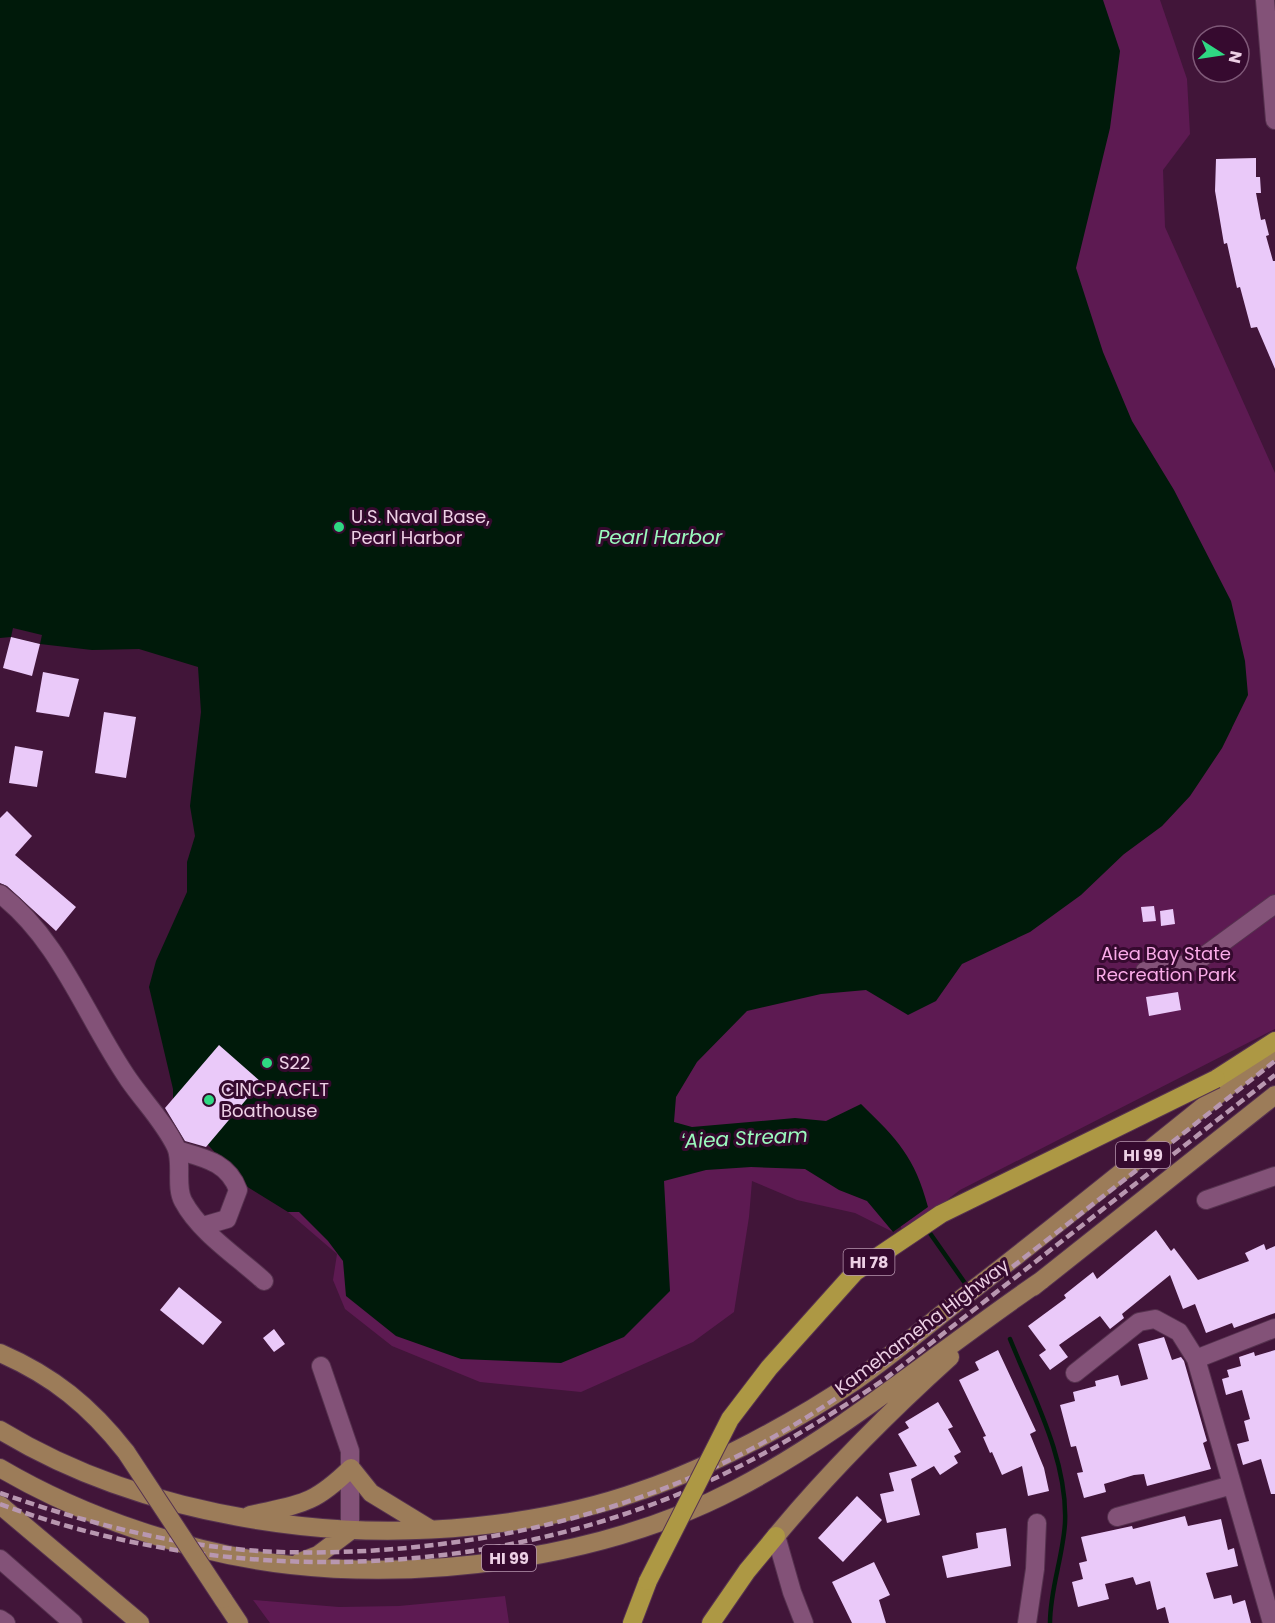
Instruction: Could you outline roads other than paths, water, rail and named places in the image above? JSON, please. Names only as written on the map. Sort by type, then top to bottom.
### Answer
[{"type":"highway","name":"HI 78","points":[[632,1623],[648,1581],[730,1419],[769,1368],[855,1272],[941,1214],[1216,1079],[1275,1041]]},
{"type":"highway","points":[[711,1623],[747,1571],[776,1536]]},
{"type":"main road","name":"Kamehameha Highway","points":[[0,1430],[75,1470],[130,1491],[237,1518],[350,1531],[431,1530],[472,1526],[565,1511],[643,1490],[754,1441],[854,1382],[1011,1261],[1275,1049]]},
{"type":"main road","name":"Kamehameha Highway","points":[[0,1468],[42,1493],[147,1533],[237,1557],[292,1565],[393,1569],[469,1564],[575,1547],[648,1528],[735,1490],[819,1441],[1042,1280],[1275,1095]]},
{"type":"main road","name":"Kamehameha Highway","points":[[776,1536],[824,1478],[881,1419],[975,1330]]},
{"type":"main road","points":[[0,1353],[70,1391],[104,1425],[126,1452],[239,1623]]},
{"type":"main road","points":[[237,1518],[305,1504],[328,1491],[351,1468],[371,1493],[431,1530]]},
{"type":"main road","points":[[0,1505],[140,1623]]},
{"type":"main road","points":[[292,1565],[318,1555],[350,1531]]},
{"type":"street","points":[[1265,0],[1275,120]]},
{"type":"street","points":[[0,894],[14,904],[51,948],[129,1080],[159,1118],[177,1150],[182,1200],[203,1226],[264,1281]]},
{"type":"street","points":[[1145,971],[1182,965],[1200,959],[1275,904]]},
{"type":"street","points":[[177,1150],[210,1159],[233,1175],[238,1190],[227,1219],[203,1226]]},
{"type":"street","points":[[1206,1200],[1275,1176]]},
{"type":"street","points":[[1075,1373],[1139,1322],[1155,1319],[1179,1332],[1196,1359],[1272,1623]]},
{"type":"street","points":[[1196,1359],[1275,1328]]},
{"type":"street","points":[[321,1366],[350,1451],[350,1531]]},
{"type":"street","points":[[1117,1516],[1232,1485]]},
{"type":"street","points":[[1027,1623],[1035,1569],[1036,1523]]},
{"type":"street","points":[[776,1536],[787,1595],[804,1623]]},
{"type":"street","points":[[0,1559],[73,1623]]},
{"type":"street","points":[[0,1619],[6,1623]]},
{"type":"water","name":"Pearl Harbor","points":[[0,0],[1103,0],[1120,51],[1110,128],[1076,268],[1103,352],[1132,421],[1174,490],[1231,601],[1245,661],[1248,695],[1222,748],[1190,796],[1162,826],[1124,854],[1081,895],[1030,932],[962,964],[936,1001],[908,1015],[866,990],[821,994],[747,1011],[697,1062],[676,1097],[674,1122],[692,1127],[795,1118],[826,1121],[861,1104],[895,1139],[911,1162],[928,1207],[893,1232],[867,1201],[839,1190],[805,1169],[751,1167],[706,1170],[664,1181],[670,1291],[624,1337],[561,1363],[461,1359],[396,1336],[346,1296],[343,1261],[328,1241],[299,1212],[288,1212],[246,1186],[173,1107],[173,1089],[149,987],[156,961],[187,892],[187,862],[195,836],[190,806],[201,712],[198,667],[139,649],[92,650],[40,644],[11,637],[0,638]]},
{"type":"waterway","name":"ʻAiea Stream","points":[[927,1229],[967,1286]]},
{"type":"waterway","name":"ʻAiea Stream","points":[[1010,1339],[1047,1429],[1061,1476],[1065,1523],[1050,1623]]},
{"type":"railway","points":[[0,1493],[68,1515],[138,1533],[209,1546],[280,1552],[346,1552],[478,1539],[543,1526],[607,1508],[670,1486],[731,1459],[789,1428],[843,1393],[947,1318],[1275,1061]]},
{"type":"railway","points":[[0,1504],[86,1531],[175,1550],[265,1560],[356,1562],[446,1555],[535,1539],[622,1515],[707,1482],[753,1459],[820,1421],[885,1379],[1275,1075]]},
{"type":"place","name":"U.S. Naval Base, Pearl Harbor","points":[[339,527]]},
{"type":"place","name":"S22","points":[[267,1063]]},
{"type":"place","name":"CINCPACFLT Boathouse","points":[[209,1100]]},
{"type":"park label","name":"Aiea Bay State Recreation Park","points":[[1166,964]]}]
